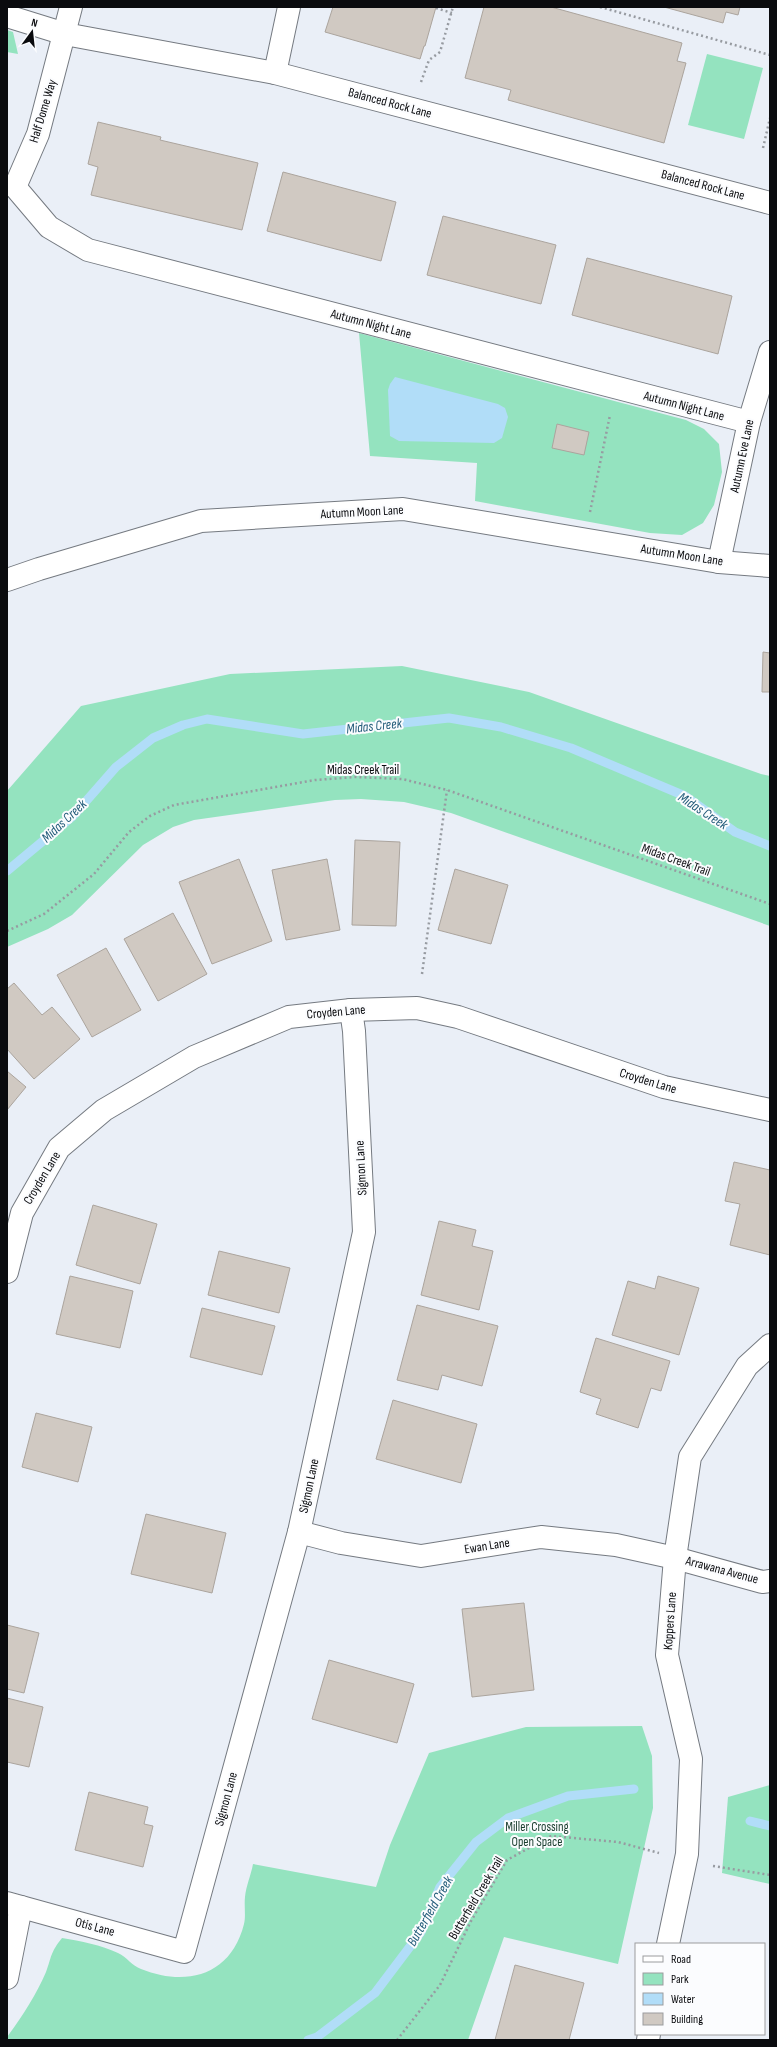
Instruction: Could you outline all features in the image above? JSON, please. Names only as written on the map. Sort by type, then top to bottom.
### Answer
[{"type":"street","name":"Half Dome Way","points":[[11,189],[38,134],[71,7]]},
{"type":"street","points":[[275,73],[289,7]]},
{"type":"street","name":"Balanced Rock Lane","points":[[7,16],[64,34],[275,73],[770,202]]},
{"type":"street","name":"Autumn Night Lane","points":[[11,189],[49,227],[88,250],[749,422]]},
{"type":"street","name":"Autumn Eve Lane","points":[[719,562],[749,422],[770,352]]},
{"type":"street","name":"Autumn Moon Lane","points":[[7,580],[39,569],[201,521],[403,509],[719,562],[770,566]]},
{"type":"street","name":"Croyden Lane","points":[[7,1272],[22,1213],[59,1148],[104,1110],[194,1056],[289,1017],[351,1010],[417,1008],[458,1017],[664,1087],[770,1110]]},
{"type":"street","name":"Sigmon Lane","points":[[184,1952],[299,1532],[364,1232],[354,1031],[351,1010]]},
{"type":"street","name":"Koppers Lane","points":[[668,1943],[687,1854],[691,1759],[667,1655],[675,1558],[690,1457],[747,1366],[770,1345]]},
{"type":"street","name":"Ewan Lane","points":[[299,1532],[340,1543],[421,1556],[541,1537],[616,1545],[675,1558]]},
{"type":"street","name":"Arrawana Avenue","points":[[675,1558],[762,1582],[770,1581]]},
{"type":"street","points":[[7,1978],[14,1905]]},
{"type":"street","name":"Otis Lane","points":[[14,1905],[184,1952]]},
{"type":"path","points":[[421,82],[429,60],[440,52],[453,7]]},
{"type":"path","points":[[600,7],[770,55]]},
{"type":"path","points":[[436,8],[452,13]]},
{"type":"path","points":[[763,148],[770,118]]},
{"type":"path","points":[[589,517],[611,414]]},
{"type":"path","name":"Midas Creek Trail","points":[[7,931],[44,914],[94,874],[129,832],[150,816],[174,805],[315,780],[356,777],[402,779],[447,790],[770,904]]},
{"type":"path","points":[[422,974],[447,790]]},
{"type":"path","name":"Butterfield Creek Trail","points":[[397,2040],[440,1985],[471,1921],[507,1860],[551,1836],[618,1842],[662,1854]]},
{"type":"path","points":[[713,1866],[770,1875]]},
{"type":"green space","points":[[7,30],[13,32],[18,54],[7,52]]},
{"type":"green space","points":[[707,54],[763,68],[744,139],[688,125]]},
{"type":"green space","points":[[359,333],[686,420],[704,429],[719,444],[722,472],[714,505],[703,523],[682,535],[650,533],[475,501],[477,463],[370,456]]},
{"type":"green space","points":[[402,666],[529,692],[770,776],[770,926],[451,813],[404,802],[361,799],[335,800],[194,820],[173,827],[143,845],[72,915],[48,929],[7,947],[7,791],[81,706],[230,674]]},
{"type":"green space","name":"Miller Crossing Open Space","points":[[642,1726],[652,1756],[653,1808],[618,1964],[504,1937],[468,2040],[7,2040],[7,2037],[38,1989],[53,1951],[62,1938],[76,1940],[111,1950],[121,1955],[138,1968],[158,1974],[174,1977],[190,1976],[204,1973],[218,1966],[229,1956],[238,1942],[244,1924],[246,1893],[253,1864],[376,1887],[390,1845],[429,1753],[526,1727]]},
{"type":"green space","points":[[770,1785],[770,1884],[722,1873],[728,1797]]},
{"type":"water","points":[[395,377],[498,404],[505,408],[508,417],[502,438],[494,443],[399,441],[390,436],[388,390]]},
{"type":"building","points":[[333,7],[436,7],[420,59],[325,32]]},
{"type":"building","points":[[484,7],[551,7],[682,43],[677,61],[686,63],[664,143],[508,100],[511,90],[465,78]]},
{"type":"building","points":[[664,7],[740,7],[738,15],[726,12],[723,23]]},
{"type":"building","points":[[98,122],[161,137],[160,140],[258,163],[242,230],[91,195],[98,167],[88,164]]},
{"type":"building","points":[[283,172],[396,202],[381,261],[267,231]]},
{"type":"building","points":[[443,216],[556,245],[541,304],[427,275]]},
{"type":"building","points":[[587,258],[732,296],[718,354],[572,315]]},
{"type":"building","points":[[557,424],[589,432],[584,455],[552,448]]},
{"type":"building","points":[[763,652],[770,653],[770,692],[762,692]]},
{"type":"building","points":[[355,840],[400,842],[396,926],[352,925]]},
{"type":"building","points":[[239,859],[272,941],[212,964],[179,882]]},
{"type":"building","points":[[327,859],[340,930],[286,940],[272,870]]},
{"type":"building","points":[[455,869],[508,885],[491,944],[438,930]]},
{"type":"building","points":[[173,913],[207,974],[158,1001],[124,939]]},
{"type":"building","points":[[106,948],[141,1010],[92,1037],[57,975]]},
{"type":"building","points":[[14,983],[42,1015],[52,1007],[80,1039],[34,1079],[7,1049],[7,989]]},
{"type":"building","points":[[7,1071],[26,1087],[7,1110]]},
{"type":"building","points":[[734,1162],[770,1170],[770,1255],[730,1245],[740,1204],[725,1201]]},
{"type":"building","points":[[93,1205],[157,1224],[140,1284],[76,1265]]},
{"type":"building","points":[[439,1221],[476,1230],[472,1246],[493,1251],[479,1310],[421,1295]]},
{"type":"building","points":[[219,1251],[290,1268],[279,1313],[208,1295]]},
{"type":"building","points":[[70,1276],[133,1291],[120,1348],[56,1334]]},
{"type":"building","points":[[658,1276],[699,1288],[679,1355],[612,1335],[628,1281],[655,1289]]},
{"type":"building","points":[[417,1305],[498,1326],[482,1386],[442,1375],[438,1390],[397,1380]]},
{"type":"building","points":[[202,1308],[275,1326],[262,1375],[190,1357]]},
{"type":"building","points":[[596,1338],[670,1361],[661,1391],[651,1388],[638,1428],[596,1414],[601,1399],[580,1392]]},
{"type":"building","points":[[393,1400],[477,1424],[461,1483],[376,1459]]},
{"type":"building","points":[[36,1413],[92,1427],[78,1482],[22,1467]]},
{"type":"building","points":[[146,1514],[226,1533],[212,1593],[131,1574]]},
{"type":"building","points":[[524,1603],[534,1690],[472,1697],[462,1609]]},
{"type":"building","points":[[7,1625],[39,1633],[24,1693],[7,1689]]},
{"type":"building","points":[[329,1660],[414,1684],[397,1743],[312,1719]]},
{"type":"building","points":[[7,1698],[43,1707],[29,1767],[7,1762]]},
{"type":"building","points":[[89,1792],[148,1807],[144,1824],[153,1826],[143,1867],[75,1850]]},
{"type":"building","points":[[515,1965],[584,1983],[569,2040],[495,2040]]},
{"type":"waterway","name":"Midas Creek","points":[[7,871],[73,816],[116,767],[153,738],[183,725],[207,719],[303,734],[449,718],[501,727],[571,748],[685,796],[735,832],[770,846]]},
{"type":"waterway","name":"Butterfield Creek","points":[[308,2040],[317,2037],[375,1993],[421,1932],[440,1887],[476,1842],[508,1818],[568,1796],[634,1789]]},
{"type":"waterway","name":"Butterfield Creek","points":[[750,1821],[770,1826]]}]
